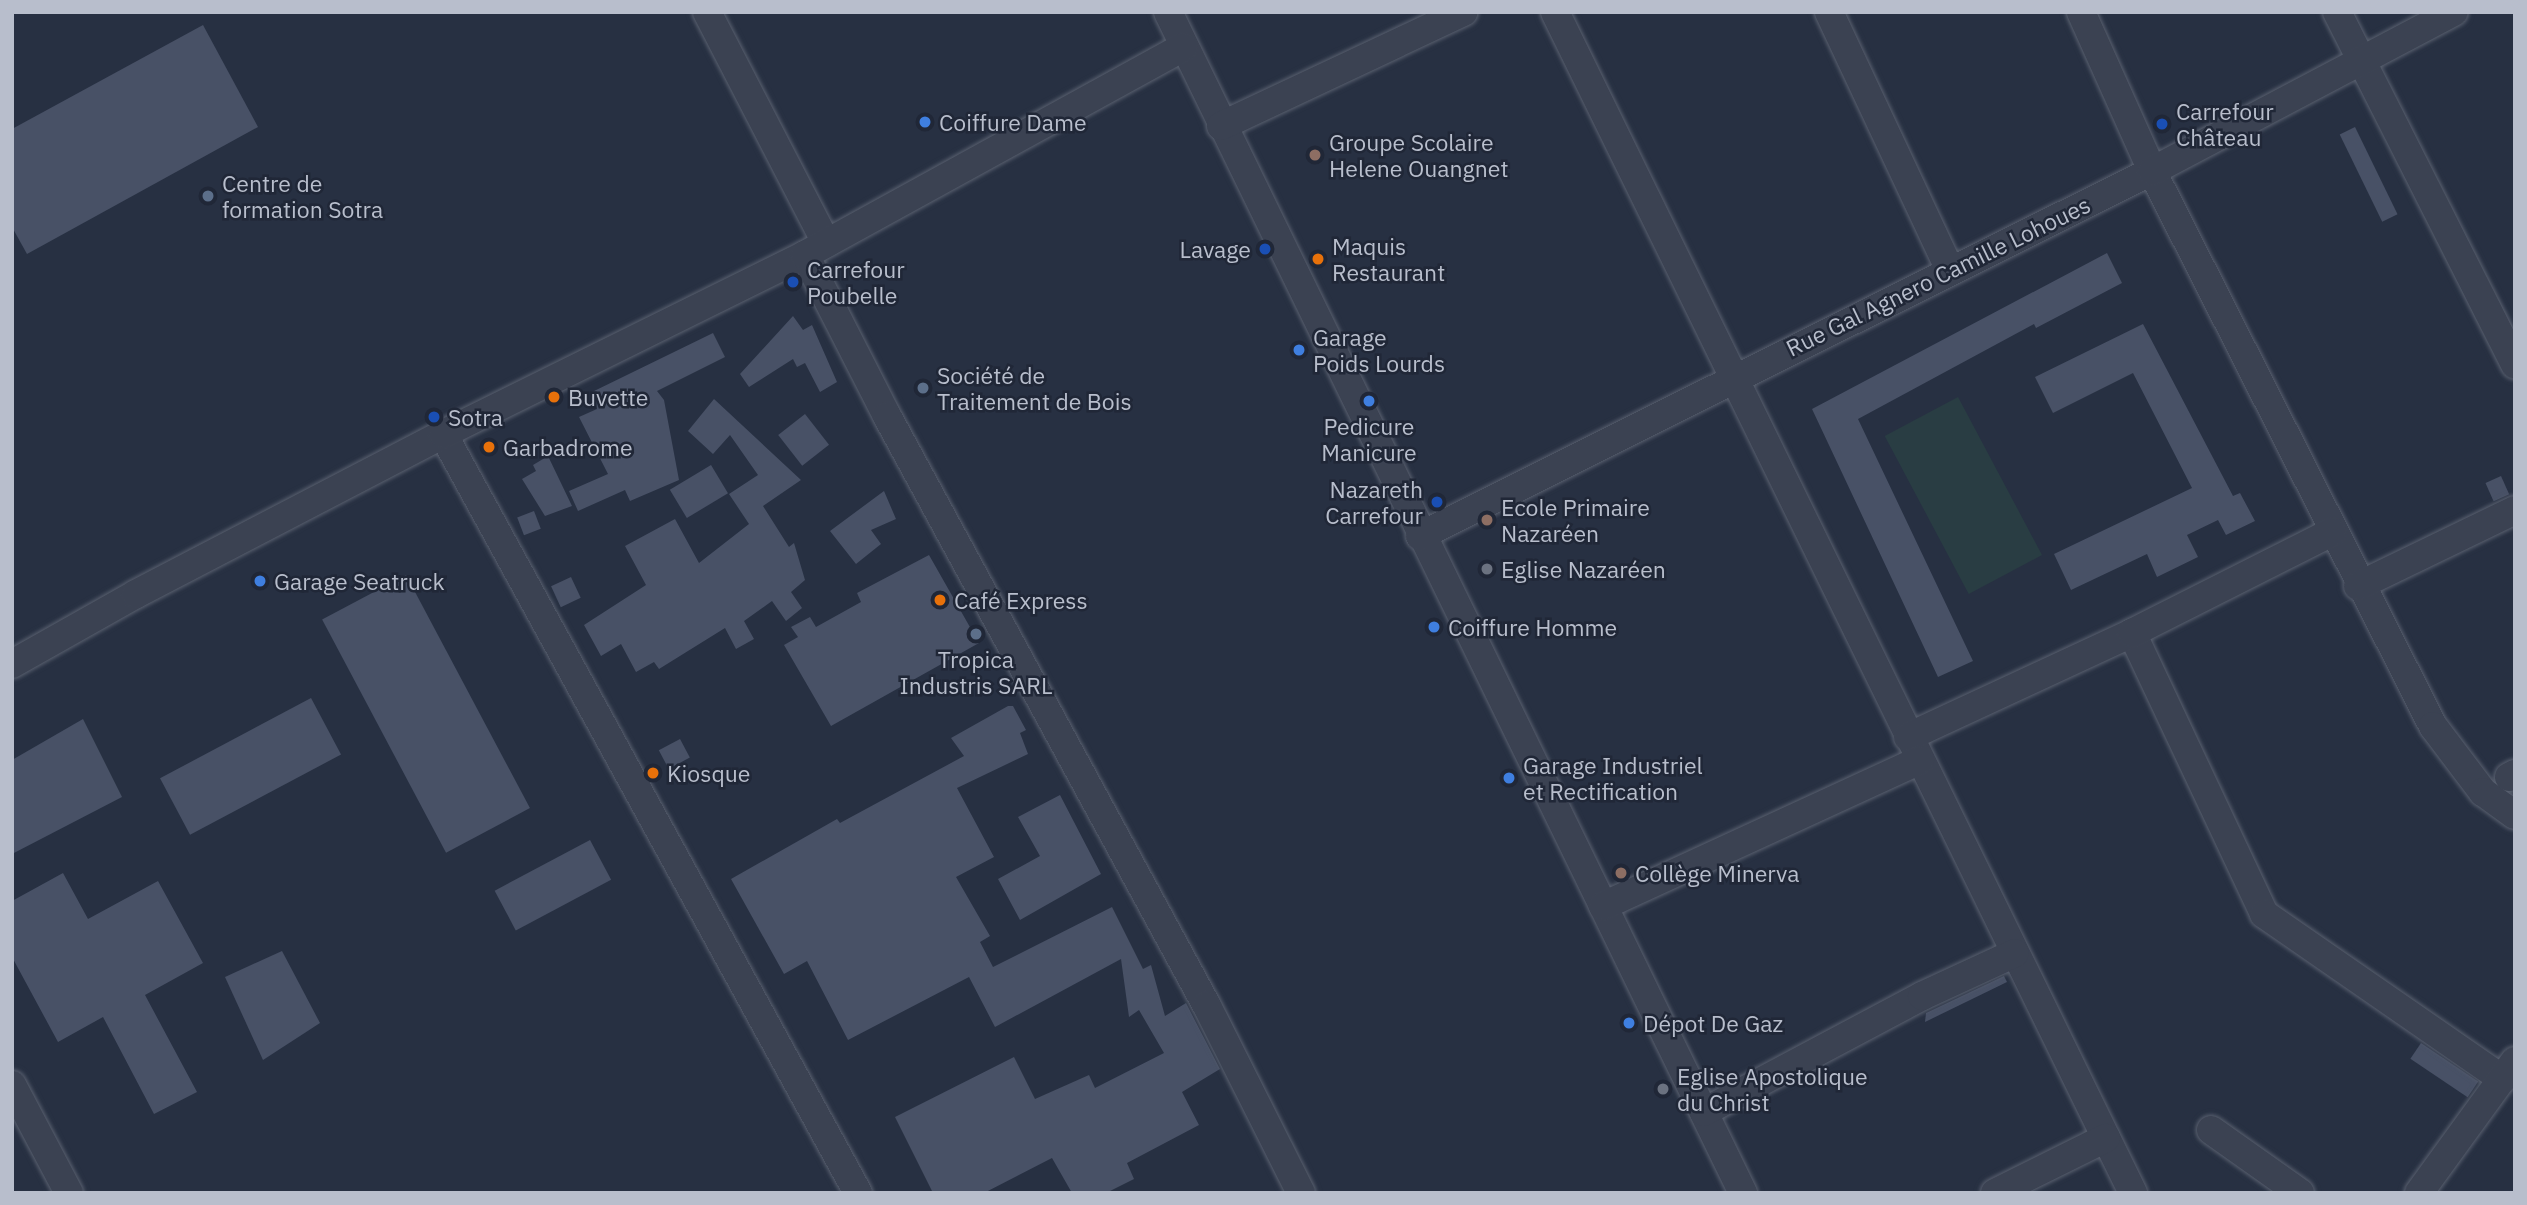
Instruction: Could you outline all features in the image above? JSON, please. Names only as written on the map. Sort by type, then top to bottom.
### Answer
[{"type":"street","points":[[707,12],[816,249],[887,416],[1207,1006],[1301,1193]]},
{"type":"street","points":[[1168,12],[1420,536],[1704,1112],[1737,1191]]},
{"type":"street","points":[[1221,126],[1463,12]]},
{"type":"street","points":[[1555,12],[2133,1193]]},
{"type":"street","points":[[1829,12],[1950,270]]},
{"type":"street","points":[[2081,12],[2152,171],[2358,586],[2433,726],[2483,792],[2515,815]]},
{"type":"street","points":[[2337,12],[2515,365]]},
{"type":"street","name":"Rue Gal Agnero Camille Lohoues","points":[[1420,536],[1734,376],[2152,171],[2362,63],[2454,12]]},
{"type":"street","points":[[12,664],[136,594],[443,435],[816,249],[1184,47]]},
{"type":"street","points":[[443,435],[858,1193]]},
{"type":"street","points":[[2358,586],[2515,510]]},
{"type":"street","points":[[1603,906],[2332,532]]},
{"type":"street","points":[[2132,633],[2264,914],[2508,1070],[2419,1193]]},
{"type":"street","points":[[1704,1112],[1922,996],[2015,953]]},
{"type":"street","points":[[12,1085],[69,1193]]},
{"type":"street","points":[[2211,1130],[2300,1193]]},
{"type":"street","points":[[1995,1193],[2106,1138]]},
{"type":"shaded area","points":[[1958,397],[2042,555],[1969,594],[1885,436]]},
{"type":"building","points":[[203,25],[258,127],[27,254],[12,227],[12,129]]},
{"type":"building","points":[[2355,127],[2398,214],[2382,222],[2340,134]]},
{"type":"building","points":[[2107,253],[2122,283],[2036,328],[2034,324],[1858,419],[1973,661],[1938,677],[1812,409]]},
{"type":"building","points":[[793,316],[803,330],[812,325],[837,382],[820,392],[805,363],[797,367],[793,359],[749,387],[740,374]]},
{"type":"building","points":[[2143,324],[2233,496],[2240,493],[2255,521],[2226,535],[2218,520],[2187,535],[2198,557],[2157,577],[2147,554],[2071,590],[2054,554],[2192,488],[2133,373],[2053,413],[2035,377]]},
{"type":"building","points":[[713,333],[725,357],[657,391],[664,400],[679,480],[630,501],[625,490],[578,511],[569,491],[608,474],[579,417],[597,409],[590,393]]},
{"type":"building","points":[[714,399],[801,480],[763,506],[789,547],[794,543],[805,580],[791,592],[802,608],[786,621],[772,601],[744,621],[754,639],[736,649],[725,628],[659,669],[654,662],[636,672],[621,644],[601,656],[584,625],[646,585],[625,546],[675,519],[699,563],[749,524],[729,494],[758,475],[730,435],[713,454],[688,431]]},
{"type":"building","points":[[805,414],[829,445],[802,466],[778,435]]},
{"type":"building","points":[[548,456],[572,506],[545,516],[522,479],[536,471],[533,465]]},
{"type":"building","points":[[711,465],[728,493],[687,518],[670,490]]},
{"type":"building","points":[[2501,476],[2509,494],[2494,501],[2485,483]]},
{"type":"building","points":[[884,491],[896,519],[871,530],[881,544],[856,564],[830,531]]},
{"type":"building","points":[[534,511],[541,529],[524,535],[517,517]]},
{"type":"building","points":[[929,555],[979,643],[831,726],[784,645],[798,637],[791,627],[810,617],[816,627],[861,602],[857,593]]},
{"type":"building","points":[[406,575],[530,808],[446,853],[322,620]]},
{"type":"building","points":[[571,577],[581,598],[561,607],[551,586]]},
{"type":"building","points":[[311,698],[341,755],[190,835],[160,778]]},
{"type":"building","points":[[1008,706],[1013,706],[1026,730],[1020,733],[1028,754],[957,788],[994,857],[956,877],[990,936],[980,942],[993,967],[1112,907],[1143,969],[1151,965],[1165,1016],[1186,1003],[1220,1069],[1182,1092],[1199,1125],[1127,1163],[1134,1179],[1106,1193],[1072,1193],[1052,1158],[984,1193],[933,1193],[895,1117],[1014,1057],[1035,1099],[1089,1075],[1095,1088],[1164,1053],[1139,1010],[1129,1017],[1121,959],[995,1027],[969,977],[848,1040],[807,961],[784,974],[731,879],[837,819],[840,823],[964,756],[951,738]]},
{"type":"building","points":[[83,719],[122,797],[12,854],[12,760]]},
{"type":"building","points":[[680,739],[690,758],[669,769],[659,750]]},
{"type":"building","points":[[1060,795],[1101,874],[1020,920],[998,879],[1040,856],[1018,817]]},
{"type":"building","points":[[590,840],[611,880],[516,930],[495,891]]},
{"type":"building","points":[[63,873],[88,919],[158,881],[203,963],[145,995],[197,1092],[154,1114],[103,1017],[58,1042],[12,957],[12,901]]},
{"type":"building","points":[[282,951],[320,1023],[263,1060],[225,977]]},
{"type":"building","points":[[2004,976],[2007,982],[1925,1022],[1926,1013]]},
{"type":"building","points":[[2421,1043],[2478,1082],[2468,1097],[2410,1059]]},
{"type":"place","name":"Coiffure Dame","points":[[925,122]]},
{"type":"place","name":"Carrefour Château","points":[[2162,124]]},
{"type":"place","name":"Groupe Scolaire Helene Ouangnet","points":[[1315,155]]},
{"type":"place","name":"Centre de formation Sotra","points":[[208,196]]},
{"type":"place","name":"Lavage","points":[[1265,249]]},
{"type":"place","name":"Maquis Restaurant","points":[[1318,259]]},
{"type":"place","name":"Carrefour Poubelle","points":[[793,282]]},
{"type":"place","name":"Garage Poids Lourds","points":[[1299,350]]},
{"type":"place","name":"Société de Traitement de Bois","points":[[923,388]]},
{"type":"place","name":"Buvette","points":[[554,397]]},
{"type":"place","name":"Pedicure Manicure","points":[[1369,401]]},
{"type":"place","name":"Sotra","points":[[434,417]]},
{"type":"place","name":"Garbadrome","points":[[489,447]]},
{"type":"place","name":"Nazareth Carrefour","points":[[1437,502]]},
{"type":"place","name":"Ecole Primaire Nazaréen","points":[[1487,520]]},
{"type":"place","name":"Eglise Nazaréen","points":[[1487,569]]},
{"type":"place","name":"Garage Seatruck","points":[[260,581]]},
{"type":"place","name":"Café Express","points":[[940,600]]},
{"type":"place","name":"Coiffure Homme","points":[[1434,627]]},
{"type":"place","name":"Tropica Industris SARL","points":[[976,634]]},
{"type":"place","name":"Kiosque","points":[[653,773]]},
{"type":"place","name":"Garage Industriel et Rectification","points":[[1509,778]]},
{"type":"place","name":"Collège Minerva","points":[[1621,873]]},
{"type":"place","name":"Dépot De Gaz","points":[[1629,1023]]},
{"type":"place","name":"Eglise Apostolique du Christ","points":[[1663,1089]]}]
